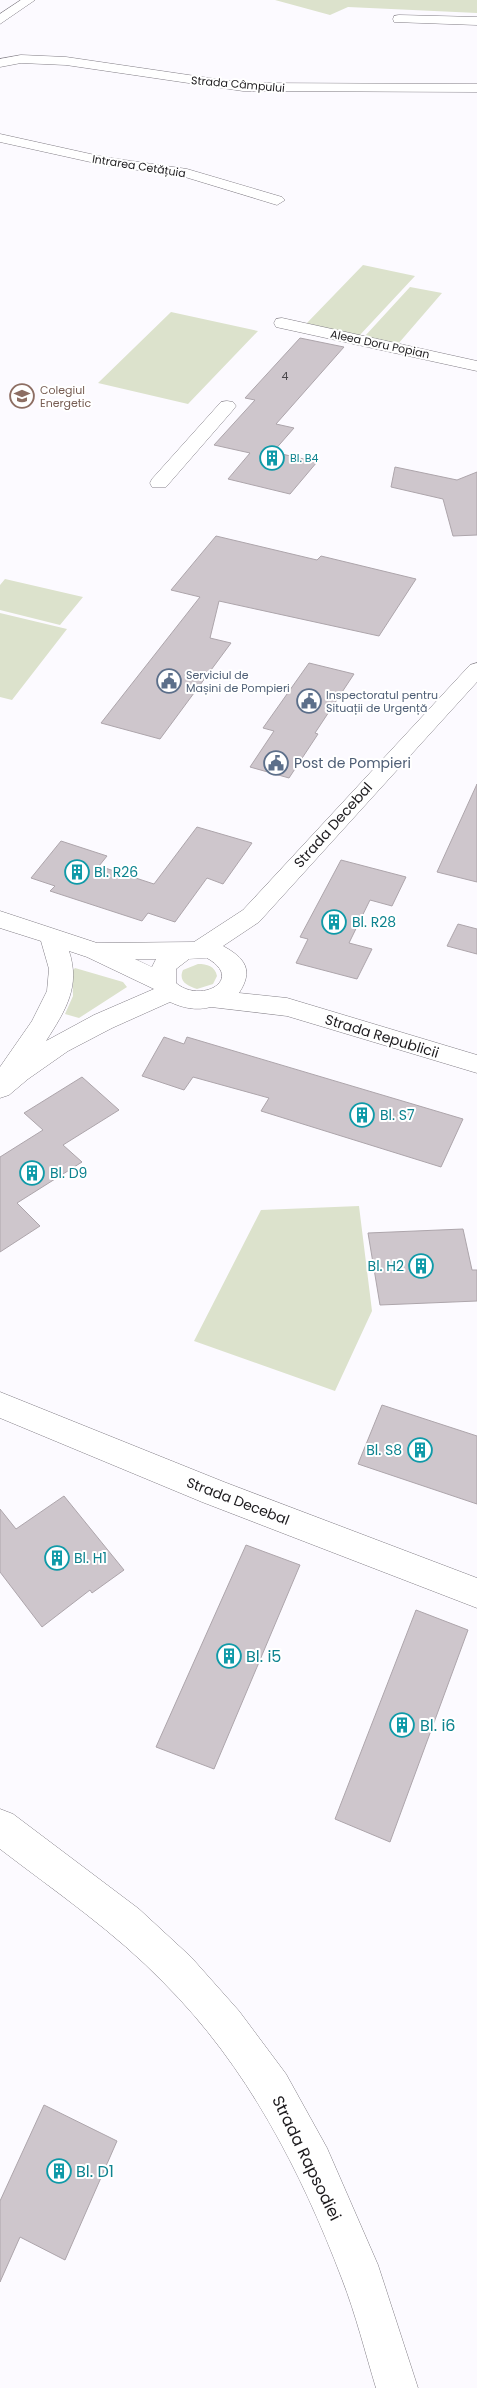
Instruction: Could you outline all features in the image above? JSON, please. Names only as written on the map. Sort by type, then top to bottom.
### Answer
[{"type":"street","points":[[0,20],[30,0]]},
{"type":"street","points":[[399,19],[477,21]]},
{"type":"street","name":"Strada Câmpului","points":[[5,61],[66,61],[243,87],[477,88]]},
{"type":"street","name":"Intrarea Cetățuia","points":[[0,138],[104,161],[187,174],[276,200]]},
{"type":"street","name":"Aleea Doru Popian","points":[[282,323],[477,366]]},
{"type":"street","points":[[159,483],[227,406]]},
{"type":"street","name":"Strada Decebal","points":[[194,950],[251,916],[477,669]]},
{"type":"street","name":"Strada Decebal","points":[[234,968],[251,916]]},
{"type":"street","name":"Strada Republicii","points":[[0,919],[96,951],[189,1000],[213,999],[287,1007],[477,1064]]},
{"type":"street","points":[[0,1087],[55,1002],[62,980],[60,963],[51,935]]},
{"type":"street","points":[[0,1087],[34,1061],[166,987],[164,966],[177,954],[194,950]]},
{"type":"street","name":"Strada Republicii","points":[[96,951],[194,950],[220,954],[234,968],[287,1007]]},
{"type":"street","points":[[213,999],[224,995],[231,988],[235,980],[234,968]]},
{"type":"street","name":"Strada Decebal","points":[[0,1405],[213,1492],[477,1593]]},
{"type":"street","name":"Strada Rapsodiei","points":[[0,1827],[126,1922],[178,1970],[226,2024],[272,2088],[313,2162],[363,2280],[398,2388]]},
{"type":"green space","points":[[275,0],[477,0],[477,13],[348,7],[330,15]]},
{"type":"green space","points":[[363,265],[415,276],[359,336],[305,325]]},
{"type":"green space","points":[[410,287],[442,293],[398,344],[365,336]]},
{"type":"green space","points":[[171,312],[258,331],[188,404],[98,383]]},
{"type":"green space","points":[[5,579],[83,597],[60,625],[0,610],[0,585]]},
{"type":"green space","points":[[0,613],[67,629],[12,700],[0,697]]},
{"type":"green space","points":[[198,964],[210,966],[217,976],[213,984],[197,989],[184,982],[182,974],[183,970]]},
{"type":"green space","points":[[75,968],[123,982],[127,987],[79,1018],[65,1014],[73,996],[72,971]]},
{"type":"green space","points":[[359,1206],[372,1311],[335,1391],[194,1341],[261,1210]]},
{"type":"building","points":[[300,338],[344,347],[276,424],[294,428],[273,452],[317,462],[290,494],[228,479],[250,453],[214,445],[255,400],[245,398]]},
{"type":"building","points":[[395,467],[457,480],[477,472],[477,535],[453,536],[443,499],[391,487]]},
{"type":"building","points":[[216,536],[317,560],[321,556],[416,579],[379,636],[219,601],[210,638],[231,643],[160,739],[101,723],[200,597],[171,590]]},
{"type":"building","name":"Inspectoratul pentru Situații de Urgență","points":[[309,663],[354,674],[315,733],[318,734],[289,778],[250,767],[274,731],[263,728]]},
{"type":"building","points":[[477,784],[477,882],[437,872]]},
{"type":"building","name":"Bl. R26","points":[[197,827],[252,843],[223,884],[207,878],[175,922],[148,913],[142,921],[50,891],[55,886],[31,878],[61,841],[107,856],[99,866],[154,884]]},
{"type":"building","name":"Bl. R28","points":[[341,860],[406,877],[392,906],[370,900],[349,943],[372,949],[357,979],[296,963],[308,939],[300,937]]},
{"type":"building","points":[[458,924],[477,929],[477,954],[447,946]]},
{"type":"building","name":"Bl. S7","points":[[164,1037],[184,1044],[187,1037],[463,1119],[441,1167],[261,1111],[269,1098],[193,1077],[184,1090],[142,1076]]},
{"type":"building","name":"Bl. D9","points":[[82,1077],[119,1110],[63,1145],[82,1162],[17,1203],[40,1226],[0,1252],[0,1157],[43,1130],[24,1113]]},
{"type":"building","name":"Bl. H2","points":[[463,1229],[472,1270],[477,1270],[477,1301],[380,1305],[368,1233]]},
{"type":"building","name":"Bl. S8","points":[[382,1405],[477,1436],[477,1504],[358,1464]]},
{"type":"building","name":"Bl. H1","points":[[64,1496],[124,1570],[92,1593],[90,1590],[42,1627],[0,1572],[0,1509],[16,1529]]},
{"type":"building","name":"Bl. i5","points":[[246,1545],[300,1565],[214,1769],[156,1747]]},
{"type":"building","name":"Bl. i6","points":[[416,1610],[468,1630],[390,1842],[335,1819]]},
{"type":"building","name":"Bl. D1","points":[[44,2105],[117,2141],[65,2260],[20,2237],[0,2282],[0,2201]]},
{"type":"place","name":"Colegiul Energetic","points":[[22,396]]},
{"type":"place","name":"Bl. B4","points":[[272,458]]},
{"type":"place","name":"Serviciul de Mașini de Pompieri","points":[[169,681]]},
{"type":"place","name":"Inspectoratul pentru Situații de Urgență","points":[[309,701]]},
{"type":"place","name":"Post de Pompieri","points":[[276,763]]},
{"type":"place","name":"Bl. R26","points":[[77,872]]},
{"type":"place","name":"Bl. R28","points":[[334,922]]},
{"type":"place","name":"Bl. S7","points":[[362,1115]]},
{"type":"place","name":"Bl. D9","points":[[32,1173]]},
{"type":"place","name":"Bl. H2","points":[[421,1266]]},
{"type":"place","name":"Bl. S8","points":[[420,1450]]},
{"type":"place","name":"Bl. H1","points":[[57,1558]]},
{"type":"place","name":"Bl. i5","points":[[229,1656]]},
{"type":"place","name":"Bl. i6","points":[[402,1725]]},
{"type":"place","name":"Bl. D1","points":[[59,2171]]}]
